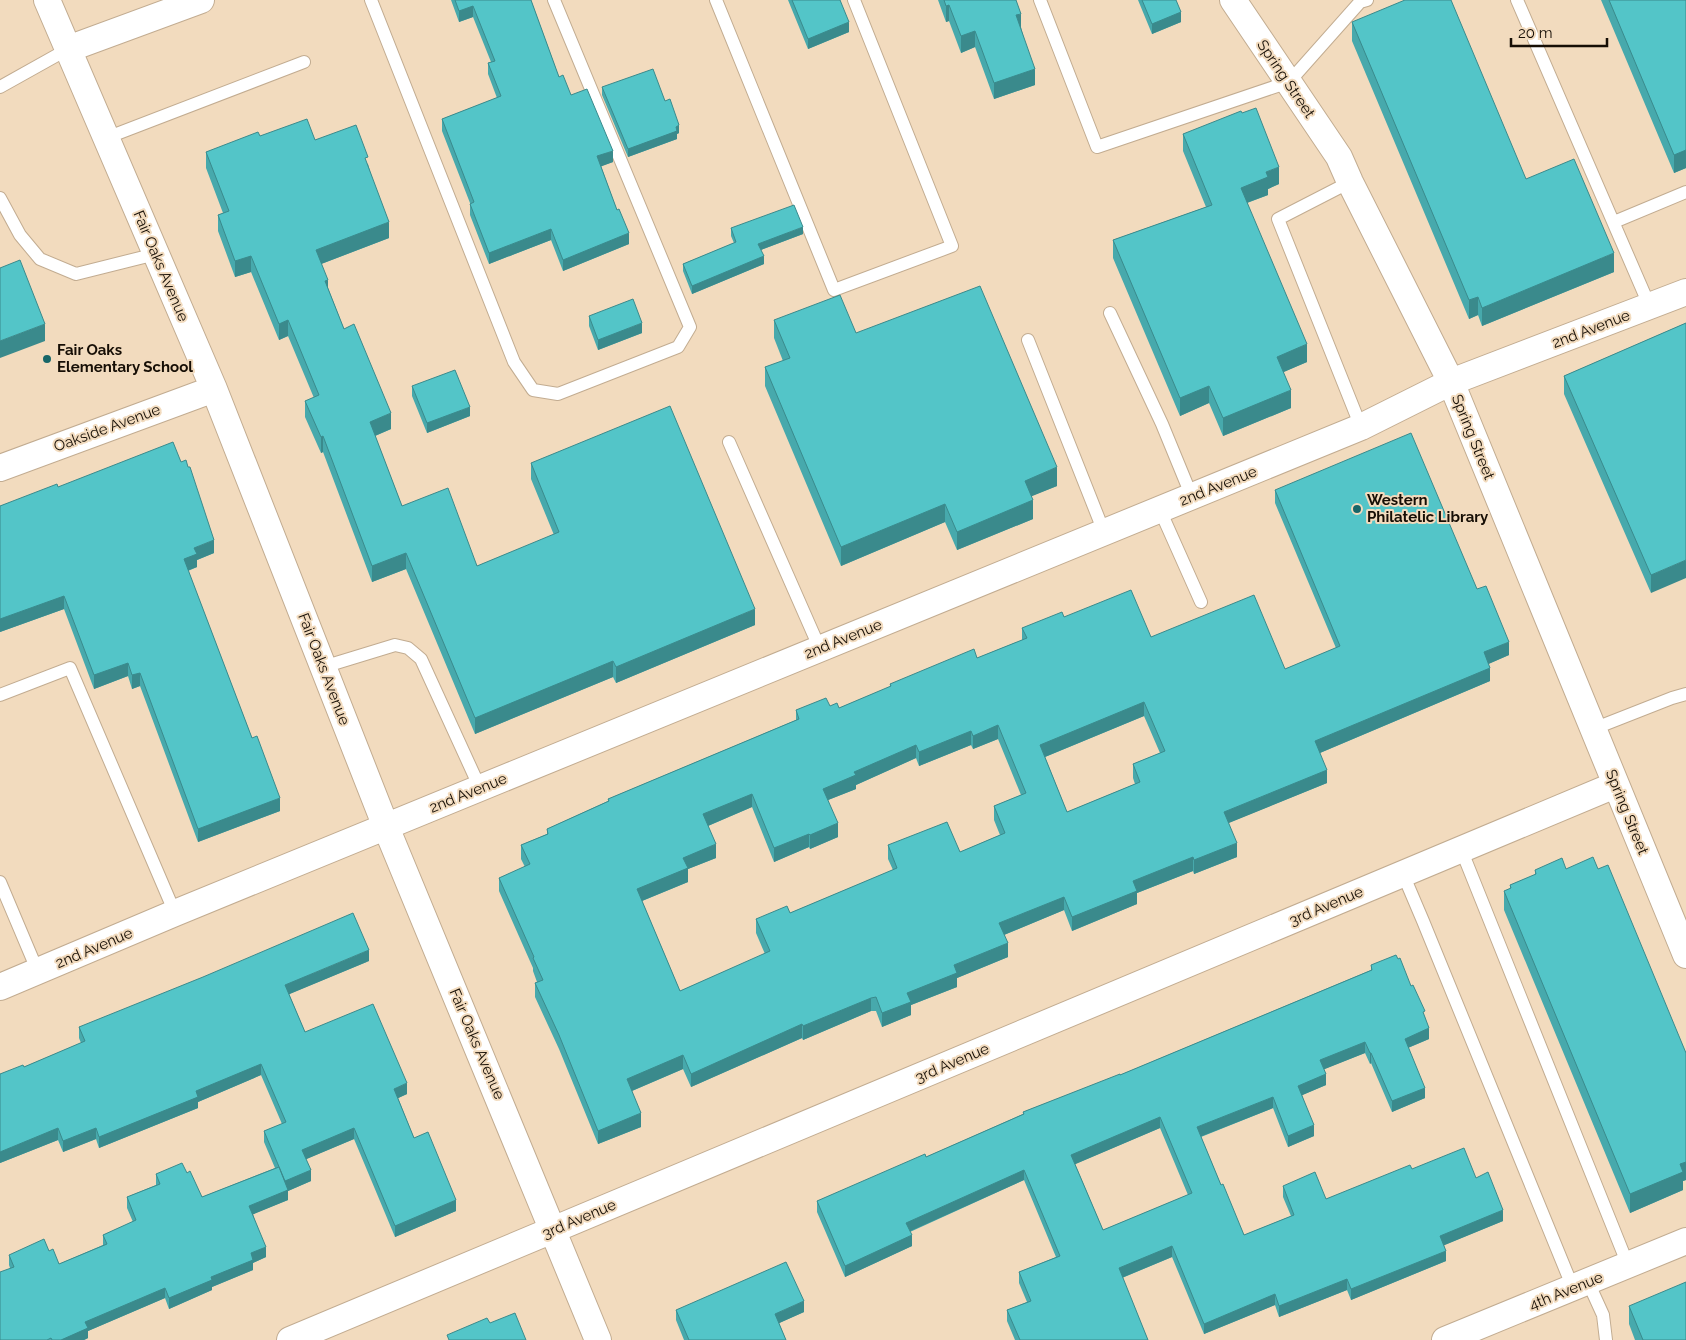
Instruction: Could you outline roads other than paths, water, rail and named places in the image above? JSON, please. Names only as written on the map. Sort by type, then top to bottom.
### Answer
[{"type":"street","name":"Fair Oaks Avenue","points":[[46,0],[214,389],[386,827],[554,1229],[598,1340]]},
{"type":"street","points":[[68,49],[201,0]]},
{"type":"street","name":"Spring Street","points":[[1233,0],[1339,157],[1451,382],[1686,955]]},
{"type":"street","name":"2nd Avenue","points":[[0,987],[175,913],[1361,427],[1451,382],[1686,292]]},
{"type":"street","name":"Oakside Avenue","points":[[0,468],[214,389]]},
{"type":"street","name":"3rd Avenue","points":[[290,1340],[1615,785]]},
{"type":"street","name":"4th Avenue","points":[[1445,1340],[1686,1241]]},
{"type":"lane","points":[[371,0],[514,362],[533,390],[558,394],[678,347],[690,327],[554,0]]},
{"type":"lane","points":[[716,0],[834,290],[952,246],[854,0]]},
{"type":"lane","points":[[1040,0],[1097,147],[1288,82],[1360,2],[1367,0]]},
{"type":"lane","points":[[1517,0],[1650,307]]},
{"type":"lane","points":[[0,87],[68,49]]},
{"type":"lane","points":[[106,138],[304,62]]},
{"type":"lane","points":[[1350,182],[1278,220],[1361,427]]},
{"type":"lane","points":[[1614,222],[1686,192]]},
{"type":"lane","points":[[0,198],[20,235],[40,259],[76,274],[156,254]]},
{"type":"lane","points":[[1110,312],[1162,424],[1192,497]]},
{"type":"lane","points":[[1028,340],[1104,532]]},
{"type":"lane","points":[[729,442],[820,649]]},
{"type":"lane","points":[[1160,510],[1200,602]]},
{"type":"lane","points":[[323,667],[395,645],[408,648],[421,659],[480,788]]},
{"type":"lane","points":[[0,694],[70,668],[175,913]]},
{"type":"lane","points":[[1593,729],[1686,694]]},
{"type":"lane","points":[[1462,849],[1628,1265]]},
{"type":"lane","points":[[1403,874],[1580,1285],[1602,1315],[1606,1340]]},
{"type":"lane","points":[[0,882],[38,972]]},
{"type":"place","name":"Fair Oaks Elementary School","points":[[47,359]]},
{"type":"place","name":"Western Philatelic Library","points":[[1357,509]]}]
